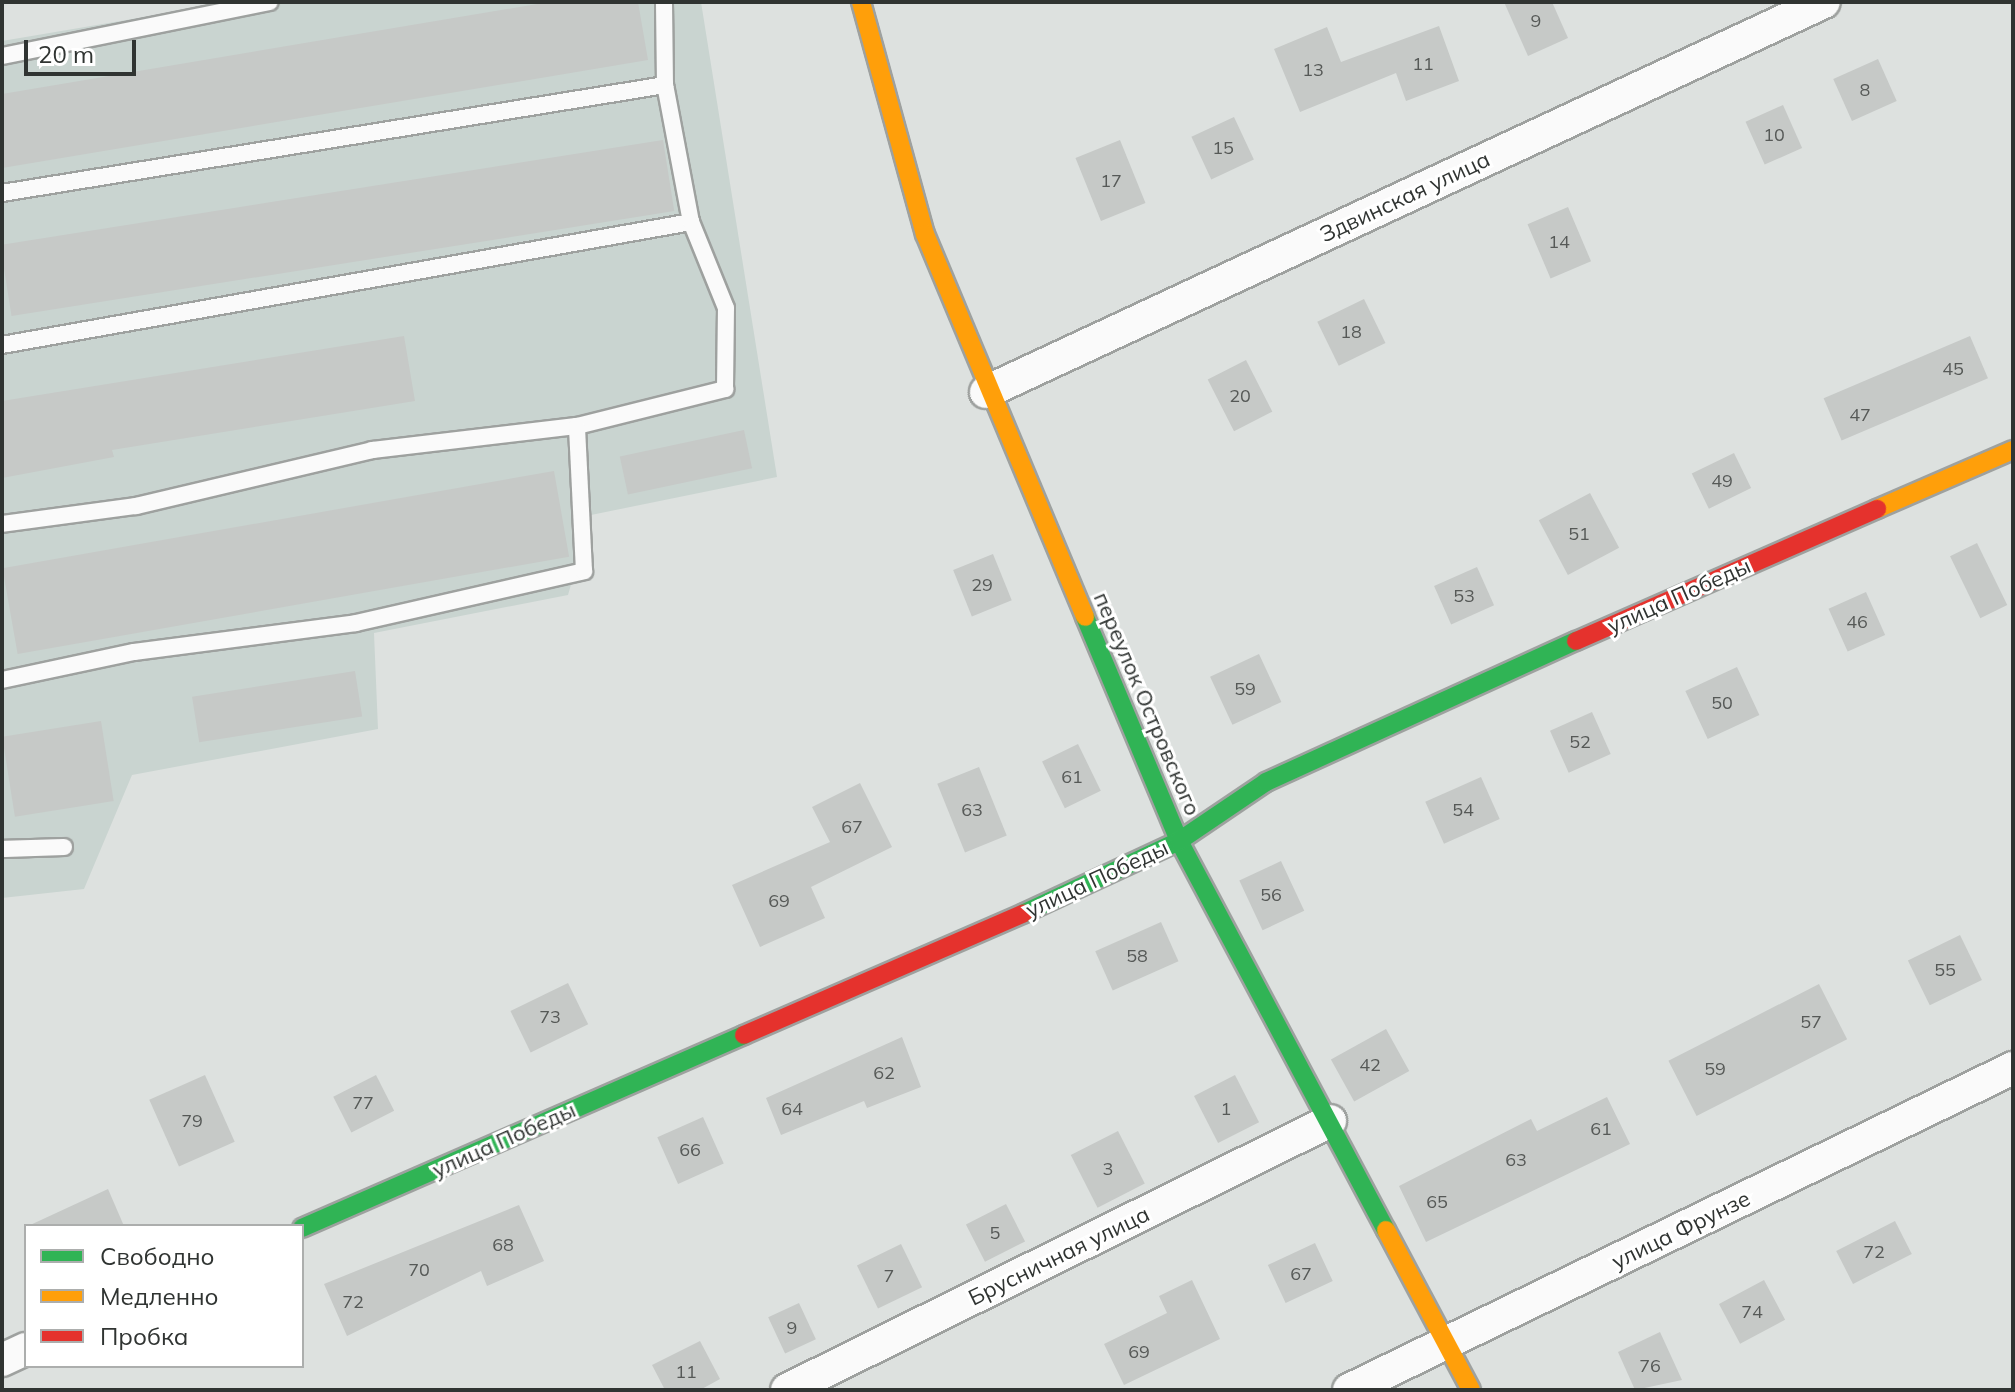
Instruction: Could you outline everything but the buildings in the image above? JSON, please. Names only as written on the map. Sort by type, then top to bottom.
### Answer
[{"type":"street","name":"переулок Островского","points":[[861,2],[925,234],[986,392],[1179,841],[1449,1343],[1471,1390]]},
{"type":"street","name":"Здвинская улица","points":[[986,392],[1824,2]]},
{"type":"street","name":"улица Победы","points":[[304,1227],[1179,841],[1266,782],[1447,697],[2013,450]]},
{"type":"street","name":"улица Фрунзе","points":[[1349,1390],[2013,1068]]},
{"type":"street","name":"Брусничная улица","points":[[787,1390],[1330,1121]]},
{"type":"street","points":[[2,1360],[24,1350]]},
{"type":"lane","points":[[2,56],[270,2]]},
{"type":"lane","points":[[2,524],[136,506],[372,450],[577,426],[725,389],[726,308],[691,222],[665,85],[664,2]]},
{"type":"lane","points":[[2,193],[665,85]]},
{"type":"lane","points":[[2,345],[691,222]]},
{"type":"lane","points":[[2,680],[134,652],[356,623],[584,571],[577,426]]},
{"type":"lane","points":[[2,849],[64,847]]},
{"type":"shaded area","points":[[233,2],[701,2],[777,477],[591,515],[568,595],[374,633],[378,729],[132,775],[84,889],[2,898],[2,41]]},
{"type":"traffic: fast","points":[[1085,617],[1179,841],[1386,1230]]},
{"type":"traffic: fast","points":[[1024,913],[1179,841],[1266,782],[1576,641]]},
{"type":"traffic: fast","points":[[304,1227],[744,1035]]},
{"type":"traffic: slow","points":[[861,2],[925,234],[1085,617]]},
{"type":"traffic: slow","points":[[1877,509],[2013,450]]},
{"type":"traffic: slow","points":[[1386,1230],[1471,1390]]},
{"type":"traffic: jam","points":[[1576,641],[1877,509]]},
{"type":"traffic: jam","points":[[744,1035],[1024,913]]}]
